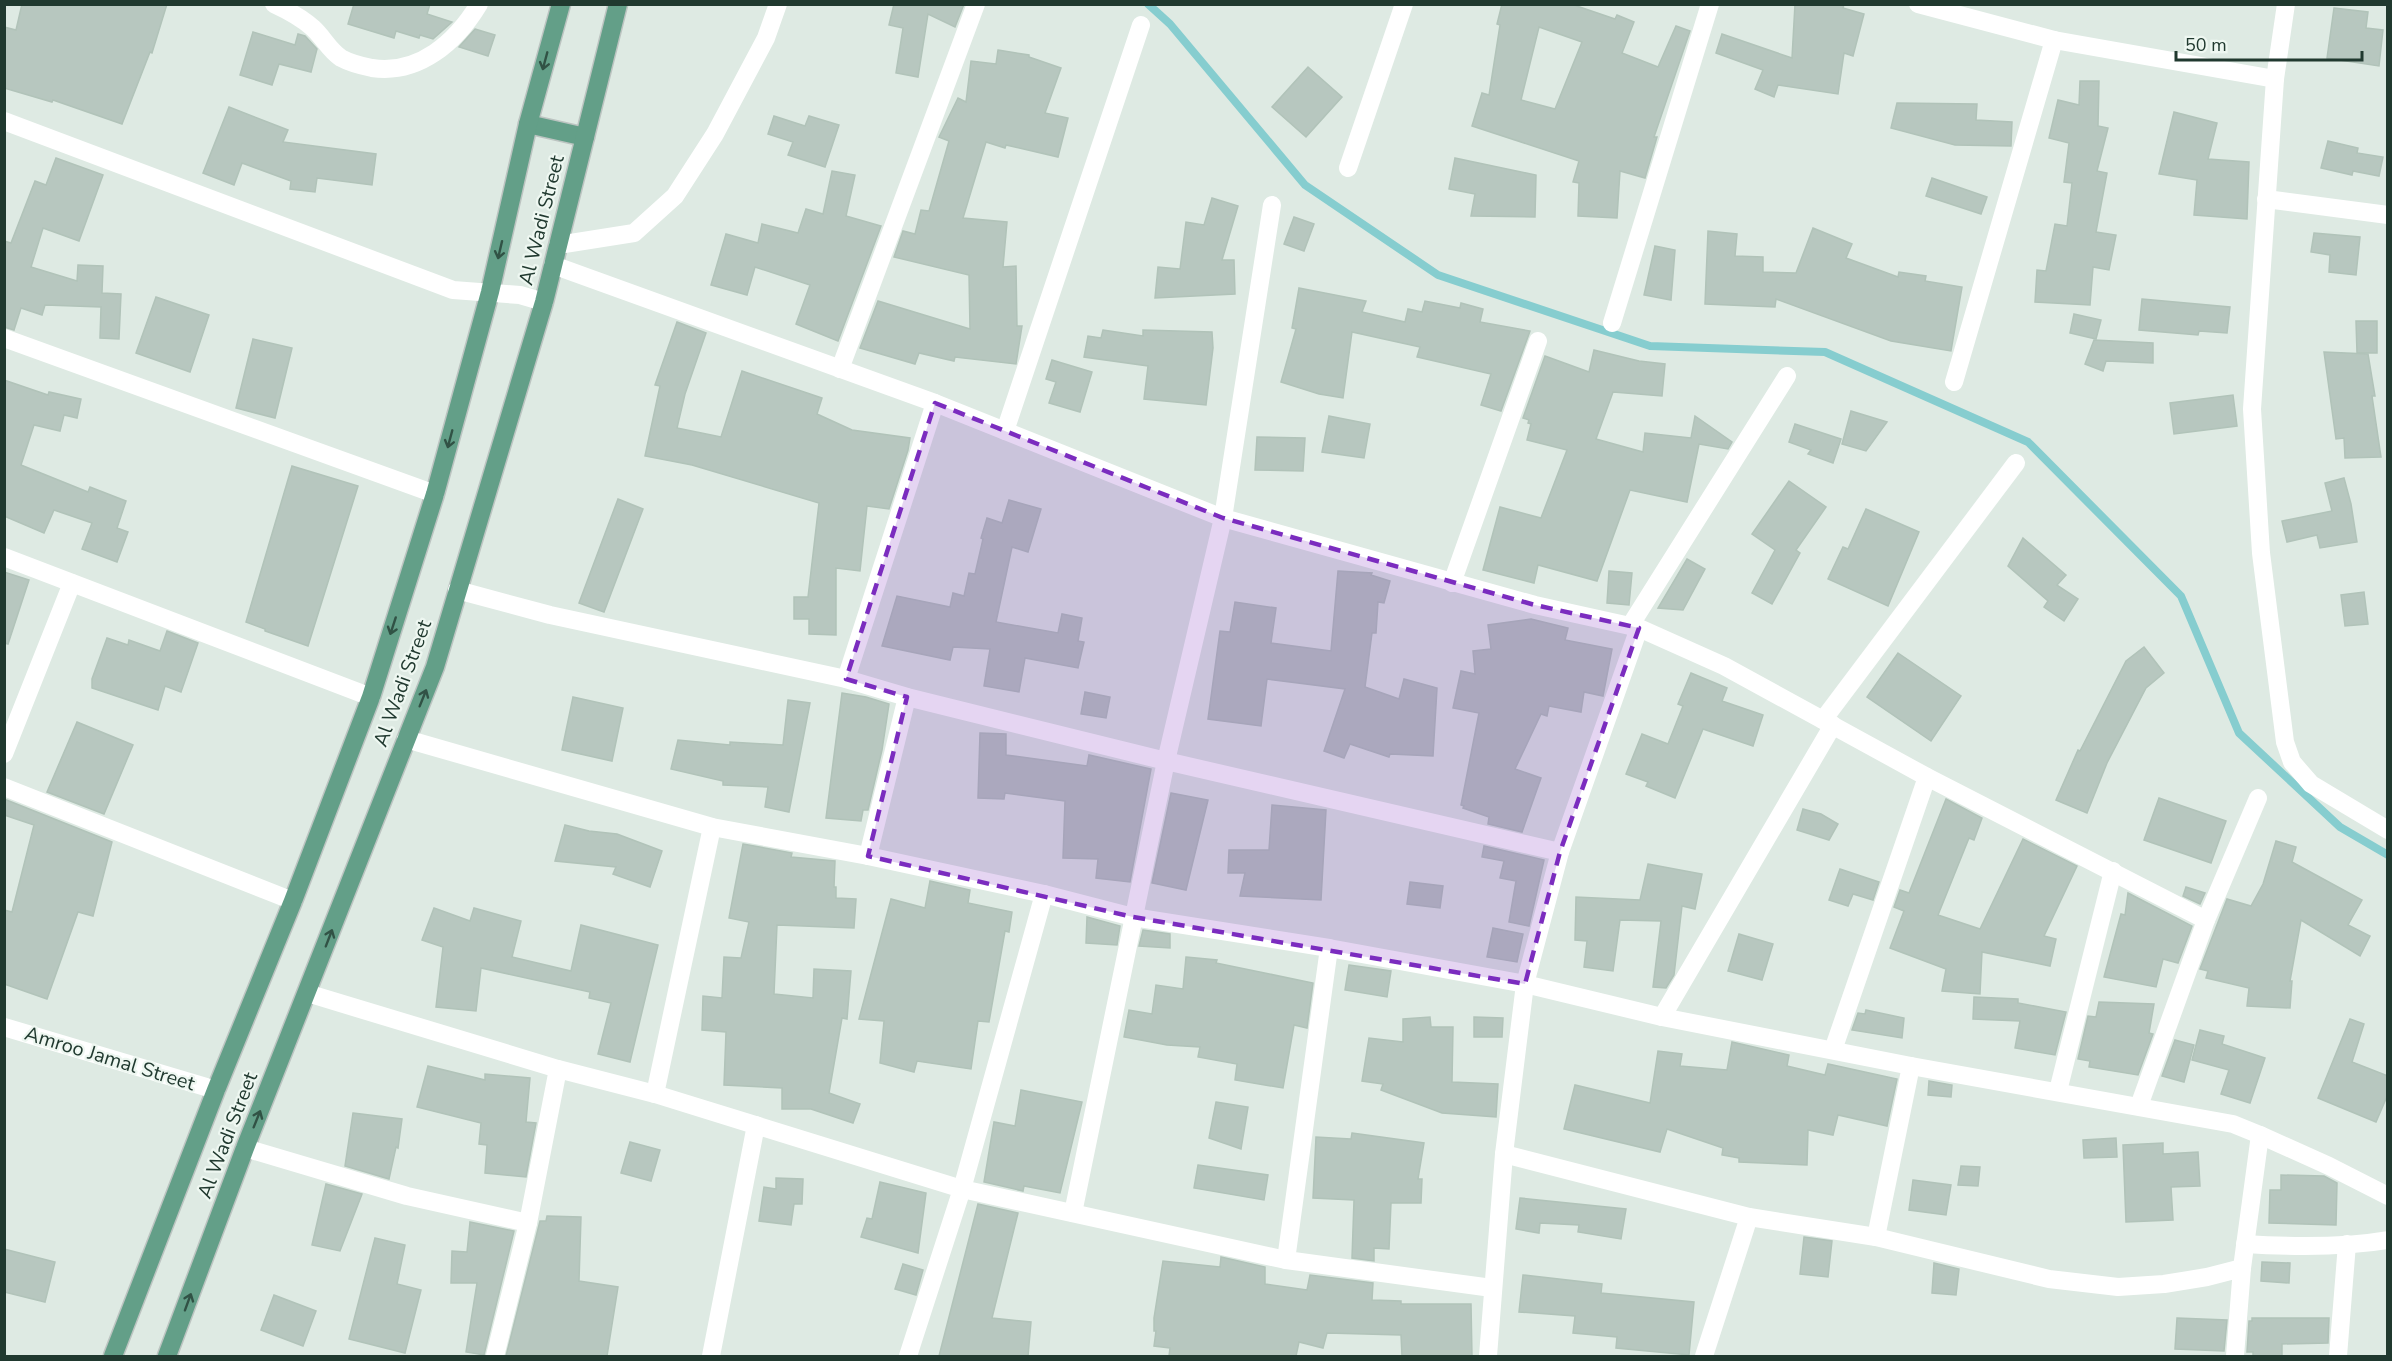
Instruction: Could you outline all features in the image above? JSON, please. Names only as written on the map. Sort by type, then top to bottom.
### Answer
[{"type":"main road","name":"Al Wadi Street","points":[[113,1356],[371,698],[435,494],[490,292],[528,124],[561,4]]},
{"type":"main road","name":"Al Wadi Street","points":[[167,1356],[245,1148],[435,667],[544,302],[618,4]]},
{"type":"main road","points":[[528,124],[585,137]]},
{"type":"street","points":[[274,4],[313,28],[329,48],[342,58],[362,66],[383,70],[403,68],[429,58],[471,19],[479,4]]},
{"type":"street","points":[[558,245],[634,233],[675,196],[715,134],[766,38],[778,4]]},
{"type":"street","points":[[840,369],[976,4]]},
{"type":"street","points":[[1348,168],[1404,4]]},
{"type":"street","points":[[1612,322],[1710,4]]},
{"type":"street","points":[[1918,4],[2054,40],[2275,79]]},
{"type":"street","points":[[2286,4],[2275,79],[2252,409],[2261,553],[2285,742],[2292,762],[2311,784],[2388,830]]},
{"type":"street","points":[[1005,431],[1141,25]]},
{"type":"street","points":[[1954,382],[2054,40]]},
{"type":"street","points":[[4,121],[435,284],[453,290],[520,295],[544,302]]},
{"type":"street","points":[[2266,199],[2388,215]]},
{"type":"street","points":[[1073,1213],[1166,761],[1223,518],[1272,205]]},
{"type":"street","points":[[553,265],[935,404],[1223,518],[1452,583],[1535,605],[1634,627],[1724,666],[1927,777],[2206,920]]},
{"type":"street","points":[[4,338],[435,494]]},
{"type":"street","points":[[1452,583],[1538,341]]},
{"type":"street","points":[[1488,1356],[1504,1154],[1525,984],[1560,852],[1634,627],[1787,375]]},
{"type":"street","points":[[846,679],[935,404]]},
{"type":"street","points":[[1662,1017],[1828,722],[2016,463]]},
{"type":"street","points":[[4,556],[371,698]]},
{"type":"street","points":[[4,754],[72,583]]},
{"type":"street","points":[[457,590],[550,615],[846,679],[907,698],[1166,761],[1560,852]]},
{"type":"street","points":[[868,856],[907,698]]},
{"type":"street","points":[[406,739],[712,827],[868,856],[1044,894],[1133,917],[1329,948],[1525,984],[1662,1017],[1911,1066],[2233,1124],[2329,1166],[2388,1196]]},
{"type":"street","points":[[1833,1050],[1927,777]]},
{"type":"street","points":[[4,787],[293,901]]},
{"type":"street","points":[[2139,1106],[2206,920],[2258,798]]},
{"type":"street","points":[[655,1094],[712,827]]},
{"type":"street","points":[[2058,1091],[2113,871]]},
{"type":"street","points":[[908,1356],[962,1189],[1044,894]]},
{"type":"street","points":[[1286,1260],[1329,948]]},
{"type":"street","points":[[308,993],[558,1069],[655,1094],[962,1189],[1286,1260],[1492,1288]]},
{"type":"street","name":"Amroo Jamal Street","points":[[4,1027],[216,1090]]},
{"type":"street","points":[[1876,1237],[1911,1066]]},
{"type":"street","points":[[495,1356],[528,1223],[558,1069]]},
{"type":"street","points":[[711,1356],[756,1125]]},
{"type":"street","points":[[2235,1356],[2242,1268],[2260,1135]]},
{"type":"street","points":[[245,1148],[407,1196],[528,1223]]},
{"type":"street","points":[[1504,1154],[1749,1217],[1876,1237],[2049,1279],[2118,1287],[2164,1284],[2242,1268]]},
{"type":"street","points":[[1704,1356],[1749,1217]]},
{"type":"street","points":[[2245,1244],[2276,1246],[2347,1244],[2388,1240]]},
{"type":"street","points":[[2337,1356],[2347,1244]]},
{"type":"highlighted area","points":[[935,403],[1223,518],[1535,605],[1639,628],[1560,852],[1525,984],[1133,917],[868,856],[907,697],[846,679]]},
{"type":"building","points":[[22,4],[167,4],[152,53],[150,52],[122,124],[53,100],[52,102],[4,88],[4,27],[16,30]]},
{"type":"building","points":[[354,4],[430,4],[427,14],[452,22],[433,39],[420,35],[419,38],[396,31],[394,38],[348,24]]},
{"type":"building","points":[[894,4],[964,4],[955,27],[928,14],[918,77],[896,73],[903,28],[889,25]]},
{"type":"building","points":[[1502,4],[1571,4],[1615,19],[1617,15],[1634,22],[1622,53],[1658,67],[1676,26],[1690,31],[1654,137],[1657,137],[1645,178],[1620,171],[1617,218],[1578,216],[1579,183],[1573,182],[1579,161],[1472,126],[1482,93],[1489,95],[1500,25],[1497,24]],"holes":[[[1539,27],[1582,42],[1555,109],[1521,100]]]},
{"type":"building","points":[[1795,4],[1844,4],[1843,8],[1864,14],[1853,56],[1844,53],[1838,94],[1778,85],[1774,97],[1755,89],[1763,70],[1716,53],[1722,34],[1792,58]]},
{"type":"building","points":[[2334,8],[2368,12],[2366,28],[2383,30],[2379,66],[2327,58]]},
{"type":"building","points":[[475,29],[495,35],[488,56],[459,47]]},
{"type":"building","points":[[253,32],[295,45],[298,34],[305,36],[317,49],[311,72],[279,64],[272,85],[240,75]]},
{"type":"building","points":[[998,50],[1029,55],[1029,57],[1061,68],[1045,113],[1068,118],[1058,157],[1006,145],[1005,148],[986,142],[963,218],[1007,222],[1003,267],[1016,266],[1017,326],[1022,326],[1016,364],[955,357],[954,361],[919,353],[915,364],[860,348],[878,301],[970,329],[969,275],[894,257],[903,231],[915,234],[921,210],[929,211],[949,141],[939,137],[958,98],[966,102],[971,61],[996,64]]},
{"type":"building","points":[[1308,67],[1342,97],[1306,137],[1272,107]]},
{"type":"building","points":[[2080,81],[2099,81],[2098,126],[2108,128],[2097,171],[2107,173],[2096,232],[2116,235],[2109,270],[2093,267],[2090,305],[2035,302],[2037,270],[2046,271],[2055,224],[2067,226],[2072,183],[2064,182],[2069,143],[2049,138],[2058,100],[2079,105]]},
{"type":"building","points":[[1897,103],[1977,104],[1976,120],[2012,122],[2011,146],[1955,145],[1891,128]]},
{"type":"building","points":[[229,107],[288,130],[283,142],[376,154],[372,185],[317,178],[315,192],[290,189],[291,181],[242,163],[234,185],[203,173]]},
{"type":"building","points":[[2174,112],[2217,123],[2208,159],[2249,162],[2247,219],[2194,215],[2197,180],[2159,174]]},
{"type":"building","points":[[774,116],[805,126],[809,116],[839,125],[825,167],[788,155],[793,142],[768,134]]},
{"type":"building","points":[[2328,141],[2358,148],[2357,153],[2383,157],[2379,176],[2353,171],[2352,175],[2321,168]]},
{"type":"building","points":[[56,158],[103,175],[79,241],[43,228],[31,267],[77,281],[78,265],[103,266],[102,293],[121,294],[119,339],[100,338],[101,307],[45,305],[42,315],[21,308],[14,330],[4,327],[4,241],[11,243],[35,181],[46,185]]},
{"type":"building","points":[[1455,158],[1536,175],[1535,217],[1471,216],[1475,194],[1449,189]]},
{"type":"building","points":[[832,171],[855,175],[846,216],[881,226],[838,341],[796,324],[810,285],[755,267],[747,295],[711,285],[726,234],[758,243],[762,224],[798,233],[806,209],[823,214]]},
{"type":"building","points":[[1932,178],[1987,197],[1981,214],[1926,196]]},
{"type":"building","points":[[1212,198],[1238,206],[1222,260],[1234,260],[1235,294],[1155,298],[1158,267],[1180,269],[1186,222],[1204,225]]},
{"type":"building","points":[[1294,217],[1314,224],[1304,251],[1284,244]]},
{"type":"building","points":[[1813,228],[1852,244],[1846,258],[1898,277],[1899,272],[1926,276],[1925,281],[1962,287],[1951,351],[1891,341],[1776,299],[1775,307],[1705,304],[1708,231],[1737,234],[1735,256],[1763,257],[1763,272],[1796,273]]},
{"type":"building","points":[[2314,233],[2360,237],[2356,275],[2329,272],[2330,255],[2311,252]]},
{"type":"building","points":[[1655,246],[1675,250],[1671,300],[1644,295]]},
{"type":"building","points":[[1299,288],[1366,301],[1362,312],[1405,322],[1408,309],[1422,312],[1425,301],[1460,308],[1461,303],[1483,309],[1480,322],[1530,331],[1501,411],[1481,405],[1491,374],[1417,357],[1420,347],[1352,332],[1343,398],[1319,394],[1281,382],[1296,329],[1292,328]]},
{"type":"building","points":[[156,297],[209,315],[190,372],[136,353]]},
{"type":"building","points":[[2142,299],[2230,307],[2227,333],[2199,331],[2198,335],[2139,330]]},
{"type":"building","points":[[2074,314],[2101,320],[2096,339],[2070,333]]},
{"type":"building","points":[[2356,321],[2377,321],[2377,353],[2357,353]]},
{"type":"building","points":[[677,322],[706,333],[685,394],[677,428],[721,437],[742,371],[822,398],[817,414],[852,430],[910,438],[889,509],[867,506],[860,571],[836,568],[836,635],[809,634],[809,619],[794,619],[794,597],[808,597],[819,503],[692,465],[645,456],[660,386],[655,385]]},
{"type":"building","points":[[1103,330],[1143,336],[1143,330],[1212,332],[1213,348],[1206,405],[1144,399],[1148,366],[1084,357],[1088,336],[1101,338]]},
{"type":"building","points":[[253,339],[292,348],[275,418],[236,408]]},
{"type":"building","points":[[2094,340],[2153,343],[2153,363],[2106,361],[2103,371],[2085,364]]},
{"type":"building","points":[[1594,350],[1639,361],[1665,364],[1662,396],[1613,392],[1596,439],[1643,452],[1645,433],[1691,438],[1695,416],[1732,442],[1728,449],[1699,444],[1687,502],[1630,490],[1597,581],[1538,565],[1534,583],[1483,570],[1500,507],[1541,518],[1567,450],[1527,440],[1531,424],[1528,423],[1529,420],[1523,418],[1545,356],[1589,372]]},
{"type":"building","points":[[2324,352],[2368,354],[2381,457],[2345,458],[2344,438],[2336,439]]},
{"type":"building","points":[[1052,360],[1092,372],[1080,412],[1049,403],[1056,382],[1046,379]]},
{"type":"building","points":[[4,380],[48,395],[49,392],[81,399],[77,418],[64,415],[60,431],[34,425],[21,465],[88,492],[90,487],[126,501],[117,528],[128,532],[117,562],[82,549],[92,523],[54,510],[44,533],[4,516]]},
{"type":"building","points":[[2233,395],[2237,426],[2174,434],[2170,403]]},
{"type":"building","points":[[1851,411],[1887,422],[1866,451],[1842,444]]},
{"type":"building","points":[[1329,416],[1370,424],[1364,458],[1322,452]]},
{"type":"building","points":[[1795,424],[1841,439],[1833,463],[1808,454],[1811,450],[1789,442]]},
{"type":"building","points":[[1257,437],[1305,438],[1303,471],[1255,470]]},
{"type":"building","points":[[292,466],[358,486],[308,646],[246,622]]},
{"type":"building","points":[[2344,478],[2357,542],[2320,548],[2317,535],[2287,542],[2282,521],[2332,511],[2325,483]]},
{"type":"building","points":[[1789,481],[1826,507],[1796,550],[1800,553],[1772,604],[1752,593],[1775,550],[1752,534]]},
{"type":"building","points":[[618,499],[643,509],[604,612],[579,603]]},
{"type":"building","points":[[1009,500],[1041,509],[1028,552],[1012,547],[996,622],[1058,633],[1062,614],[1082,618],[1078,641],[1084,642],[1078,668],[1025,658],[1019,692],[984,686],[990,649],[953,647],[950,660],[882,646],[897,596],[950,607],[953,593],[964,596],[969,573],[975,574],[987,518],[1002,523]]},
{"type":"building","points":[[1866,509],[1919,532],[1888,606],[1828,579],[1843,547],[1848,549]]},
{"type":"building","points":[[2023,538],[2066,575],[2057,585],[2078,599],[2064,621],[2044,607],[2048,601],[2008,566]]},
{"type":"building","points":[[1687,559],[1705,569],[1683,610],[1658,608]]},
{"type":"building","points":[[1338,571],[1372,573],[1371,575],[1390,581],[1384,603],[1378,602],[1376,633],[1372,633],[1365,687],[1399,699],[1404,679],[1437,688],[1433,756],[1390,754],[1389,757],[1350,744],[1344,758],[1324,751],[1345,689],[1267,679],[1261,726],[1208,719],[1220,631],[1230,632],[1235,602],[1276,608],[1271,643],[1331,651]]},
{"type":"building","points":[[1609,571],[1632,573],[1629,605],[1607,603]]},
{"type":"building","points":[[4,572],[29,580],[8,644],[4,643]]},
{"type":"building","points":[[2364,592],[2368,624],[2345,626],[2341,595]]},
{"type":"building","points":[[1531,619],[1568,628],[1565,640],[1612,649],[1603,696],[1584,692],[1581,712],[1549,706],[1547,716],[1541,714],[1515,769],[1541,778],[1522,832],[1488,824],[1489,817],[1463,808],[1464,806],[1461,805],[1479,713],[1453,708],[1461,671],[1475,674],[1473,651],[1491,649],[1488,625]]},
{"type":"building","points":[[167,631],[198,643],[181,692],[165,686],[158,710],[92,688],[92,679],[107,638],[128,645],[129,640],[160,651]]},
{"type":"building","points":[[2144,647],[2164,673],[2146,688],[2107,763],[2087,813],[2056,800],[2078,750],[2080,751],[2126,661]]},
{"type":"building","points":[[1898,653],[1961,696],[1931,741],[1867,697]]},
{"type":"building","points":[[1691,673],[1727,688],[1722,701],[1763,715],[1753,746],[1703,729],[1675,798],[1646,786],[1648,782],[1626,774],[1642,734],[1668,744],[1683,706],[1678,704]]},
{"type":"building","points":[[1085,692],[1110,697],[1106,718],[1081,714]]},
{"type":"building","points":[[842,693],[889,704],[882,750],[868,810],[863,810],[861,821],[826,818]]},
{"type":"building","points":[[573,697],[623,708],[612,761],[562,750]]},
{"type":"building","points":[[788,700],[810,703],[789,812],[765,807],[768,787],[723,785],[723,781],[671,769],[678,740],[730,745],[730,742],[783,745]]},
{"type":"building","points":[[77,722],[133,745],[104,814],[47,792]]},
{"type":"building","points":[[980,733],[1006,734],[1006,755],[1087,766],[1089,755],[1151,769],[1130,882],[1096,878],[1098,859],[1063,858],[1065,801],[1005,793],[1004,799],[978,798]]},
{"type":"building","points":[[1171,793],[1208,800],[1186,890],[1152,883]]},
{"type":"building","points":[[2159,798],[2226,821],[2211,863],[2144,840]]},
{"type":"building","points":[[4,799],[112,842],[93,916],[78,912],[47,999],[4,984],[4,910],[12,912],[34,825],[4,815]]},
{"type":"building","points":[[1946,799],[1982,818],[1974,840],[1969,838],[1938,915],[1980,929],[2023,839],[2077,866],[2044,936],[2056,939],[2050,966],[1982,952],[1980,994],[1942,991],[1946,969],[1890,948],[1904,911],[1894,907],[1900,890],[1909,893]]},
{"type":"building","points":[[1272,805],[1326,810],[1321,900],[1240,896],[1245,873],[1228,873],[1229,850],[1269,850]]},
{"type":"building","points":[[1803,809],[1821,814],[1838,824],[1829,840],[1797,830]]},
{"type":"building","points":[[565,825],[589,831],[617,834],[662,851],[650,887],[613,874],[616,867],[555,861]]},
{"type":"building","points":[[2276,841],[2296,847],[2292,862],[2362,900],[2348,925],[2370,936],[2360,956],[2301,920],[2290,981],[2292,981],[2290,1008],[2247,1006],[2249,988],[2206,978],[2208,971],[2200,969],[2227,899],[2251,906],[2263,884]]},
{"type":"building","points":[[743,844],[792,853],[791,857],[835,861],[836,898],[856,899],[854,928],[777,925],[774,994],[813,998],[814,969],[851,971],[847,1019],[842,1018],[829,1093],[860,1104],[853,1123],[811,1109],[782,1109],[782,1088],[724,1085],[726,1032],[702,1030],[703,996],[722,998],[724,957],[741,958],[749,922],[729,918]]},
{"type":"building","points":[[1484,846],[1544,860],[1529,926],[1509,922],[1516,881],[1500,878],[1504,861],[1482,857]]},
{"type":"building","points":[[1648,864],[1702,874],[1695,909],[1682,906],[1674,975],[1666,988],[1653,987],[1661,921],[1620,920],[1613,971],[1584,967],[1587,941],[1575,940],[1576,897],[1640,900]]},
{"type":"building","points":[[1840,869],[1879,882],[1873,900],[1853,894],[1848,906],[1829,900]]},
{"type":"building","points":[[930,881],[970,890],[968,903],[1012,912],[1009,932],[1005,931],[989,1022],[978,1021],[971,1069],[917,1061],[914,1072],[880,1063],[884,1021],[859,1019],[891,899],[925,908]]},
{"type":"building","points":[[1410,882],[1443,886],[1440,908],[1407,904]]},
{"type":"building","points":[[2186,887],[2205,893],[2200,904],[2183,896]]},
{"type":"building","points":[[2128,893],[2192,926],[2178,963],[2163,959],[2156,987],[2104,977],[2121,914],[2125,915]]},
{"type":"building","points":[[434,908],[470,921],[474,908],[521,921],[512,957],[571,971],[581,925],[658,945],[630,1062],[598,1054],[611,1003],[589,998],[590,992],[481,968],[476,1011],[436,1007],[443,947],[422,940]]},
{"type":"building","points":[[1087,917],[1120,926],[1117,945],[1086,943]]},
{"type":"building","points":[[1493,928],[1523,934],[1517,962],[1487,957]]},
{"type":"building","points":[[1143,930],[1170,934],[1170,948],[1139,946]]},
{"type":"building","points":[[1739,934],[1773,944],[1762,980],[1728,971]]},
{"type":"building","points":[[1186,957],[1217,960],[1216,963],[1313,983],[1307,1028],[1294,1025],[1283,1088],[1235,1080],[1237,1064],[1198,1057],[1200,1047],[1167,1045],[1124,1037],[1129,1010],[1152,1014],[1156,985],[1183,989]]},
{"type":"building","points":[[1349,965],[1391,971],[1387,997],[1345,990]]},
{"type":"building","points":[[1974,997],[2018,999],[2018,1003],[2066,1012],[2055,1055],[2015,1048],[2020,1021],[1973,1019]]},
{"type":"building","points":[[2099,1002],[2154,1004],[2149,1033],[2153,1034],[2138,1075],[2089,1067],[2090,1061],[2078,1059],[2088,1016],[2096,1017]]},
{"type":"building","points":[[1866,1010],[1904,1018],[1902,1038],[1852,1030],[1858,1013],[1865,1014]]},
{"type":"building","points":[[1430,1017],[1431,1027],[1453,1027],[1452,1082],[1498,1084],[1496,1117],[1442,1113],[1381,1090],[1383,1084],[1362,1081],[1369,1038],[1403,1042],[1403,1019]]},
{"type":"building","points":[[1474,1017],[1503,1018],[1502,1037],[1474,1037]]},
{"type":"building","points":[[2350,1019],[2364,1024],[2352,1062],[2388,1076],[2388,1094],[2376,1122],[2318,1098]]},
{"type":"building","points":[[2200,1030],[2224,1036],[2222,1044],[2265,1058],[2250,1103],[2221,1094],[2229,1070],[2192,1060]]},
{"type":"building","points":[[2175,1040],[2194,1045],[2184,1082],[2162,1076]]},
{"type":"building","points":[[1732,1042],[1789,1055],[1787,1066],[1825,1075],[1828,1064],[1897,1079],[1887,1126],[1838,1115],[1833,1135],[1808,1130],[1807,1165],[1739,1162],[1739,1158],[1722,1155],[1723,1148],[1667,1129],[1660,1152],[1564,1129],[1575,1085],[1650,1103],[1658,1051],[1682,1054],[1680,1066],[1727,1070]]},
{"type":"building","points":[[428,1066],[485,1080],[485,1074],[530,1078],[526,1122],[536,1123],[526,1177],[485,1173],[487,1145],[479,1144],[481,1123],[417,1107]]},
{"type":"building","points":[[1929,1081],[1952,1085],[1951,1097],[1928,1095]]},
{"type":"building","points":[[1021,1090],[1082,1102],[1060,1193],[1024,1186],[1023,1191],[984,1182],[994,1122],[1015,1126]]},
{"type":"building","points":[[1216,1102],[1248,1107],[1241,1149],[1209,1138]]},
{"type":"building","points":[[353,1113],[402,1119],[398,1148],[396,1147],[389,1179],[345,1166]]},
{"type":"building","points":[[1352,1133],[1424,1143],[1418,1179],[1422,1179],[1421,1203],[1391,1203],[1389,1249],[1374,1248],[1374,1261],[1352,1258],[1354,1200],[1313,1198],[1316,1137],[1351,1139]]},
{"type":"building","points":[[2116,1138],[2117,1157],[2084,1158],[2083,1140]]},
{"type":"building","points":[[630,1142],[660,1150],[651,1181],[621,1173]]},
{"type":"building","points":[[2163,1143],[2163,1154],[2198,1152],[2200,1186],[2171,1187],[2173,1220],[2126,1222],[2123,1145]]},
{"type":"building","points":[[1198,1165],[1268,1175],[1264,1200],[1194,1188]]},
{"type":"building","points":[[1961,1166],[1980,1167],[1978,1186],[1958,1185]]},
{"type":"building","points":[[2281,1175],[2324,1176],[2337,1183],[2336,1225],[2269,1223],[2270,1190],[2281,1190]]},
{"type":"building","points":[[776,1178],[803,1179],[802,1204],[794,1204],[791,1225],[759,1221],[764,1187],[776,1189]]},
{"type":"building","points":[[1913,1180],[1951,1185],[1946,1215],[1909,1210]]},
{"type":"building","points":[[880,1182],[926,1193],[918,1253],[861,1237],[867,1218],[872,1219]]},
{"type":"building","points":[[326,1184],[362,1194],[340,1251],[312,1245]]},
{"type":"building","points":[[1520,1198],[1626,1209],[1621,1239],[1578,1232],[1579,1225],[1540,1223],[1539,1233],[1516,1229]]},
{"type":"building","points":[[978,1204],[1018,1213],[992,1318],[1031,1322],[1028,1356],[939,1356]]},
{"type":"building","points":[[547,1216],[581,1217],[579,1281],[618,1287],[607,1356],[506,1356],[540,1221],[546,1221]]},
{"type":"building","points":[[470,1222],[514,1231],[484,1355],[466,1352],[477,1283],[451,1283],[452,1251],[467,1252]]},
{"type":"building","points":[[1804,1237],[1832,1241],[1828,1277],[1800,1274]]},
{"type":"building","points":[[375,1238],[405,1245],[397,1284],[421,1290],[405,1353],[349,1339]]},
{"type":"building","points":[[4,1249],[55,1262],[45,1302],[4,1292]]},
{"type":"building","points":[[1221,1257],[1265,1267],[1265,1284],[1307,1290],[1310,1275],[1373,1283],[1372,1300],[1401,1301],[1401,1304],[1471,1304],[1472,1356],[1402,1356],[1401,1335],[1327,1333],[1323,1348],[1299,1342],[1296,1356],[1169,1356],[1170,1348],[1154,1346],[1156,1331],[1154,1331],[1154,1318],[1163,1261],[1220,1267]]},
{"type":"building","points":[[2262,1262],[2290,1263],[2289,1283],[2261,1281]]},
{"type":"building","points":[[1934,1263],[1959,1269],[1956,1295],[1932,1293]]},
{"type":"building","points":[[903,1264],[923,1270],[916,1295],[895,1289]]},
{"type":"building","points":[[1523,1275],[1602,1284],[1601,1293],[1694,1302],[1689,1355],[1616,1348],[1617,1337],[1573,1333],[1575,1316],[1519,1312]]},
{"type":"building","points":[[274,1295],[316,1311],[303,1346],[261,1330]]},
{"type":"building","points":[[2177,1318],[2227,1320],[2224,1351],[2175,1349]]},
{"type":"building","points":[[2252,1318],[2329,1318],[2328,1343],[2282,1344],[2282,1356],[2253,1356],[2253,1352],[2247,1352],[2249,1321],[2252,1321]]},
{"type":"waterway","points":[[1148,4],[1170,24],[1305,185],[1438,275],[1650,346],[1825,352],[2028,442],[2181,596],[2239,733],[2340,827],[2388,855]]}]
